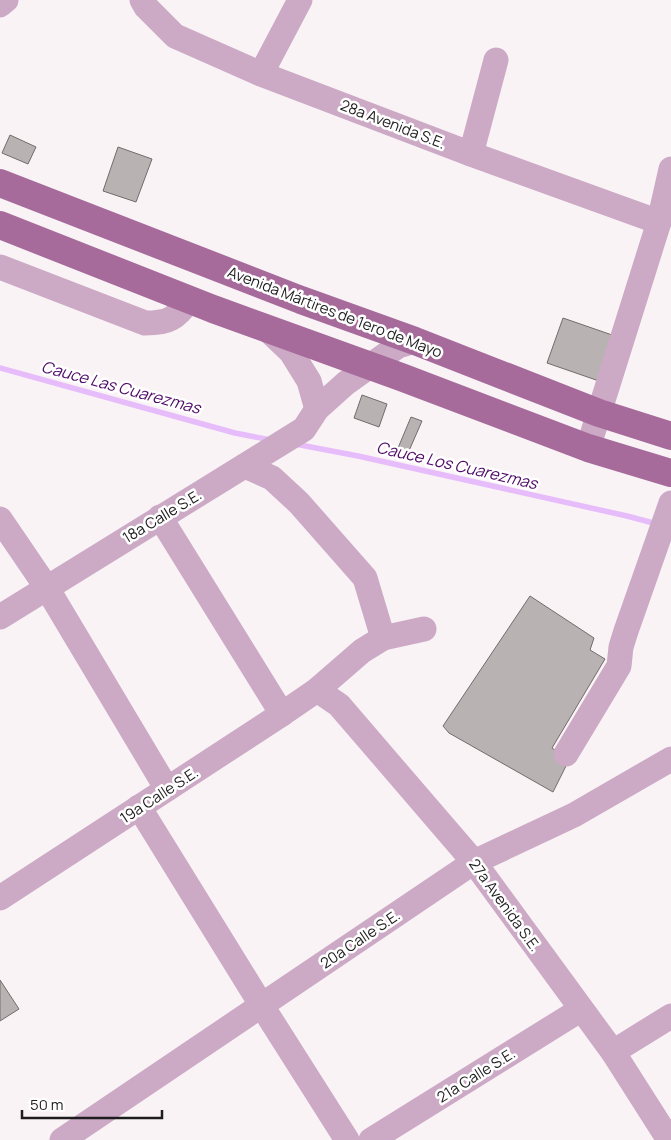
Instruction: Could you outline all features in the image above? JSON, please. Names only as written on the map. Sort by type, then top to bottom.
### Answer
[{"type":"main road","name":"Avenida Mártires de 1ero de Mayo","points":[[0,183],[599,413],[671,436]]},
{"type":"main road","points":[[0,225],[268,330],[588,448],[671,473]]},
{"type":"street","points":[[0,6],[6,0]]},
{"type":"street","name":"28a Avenida S.E.","points":[[142,0],[146,7],[175,36],[261,74],[471,154],[659,222]]},
{"type":"street","points":[[261,74],[300,0]]},
{"type":"street","points":[[471,154],[496,60]]},
{"type":"street","points":[[588,448],[659,222],[671,169]]},
{"type":"street","points":[[0,267],[145,323],[162,323],[177,315],[190,300]]},
{"type":"street","points":[[268,330],[292,352],[309,381],[317,409]]},
{"type":"street","name":"18a Calle S.E.","points":[[0,617],[304,429],[317,409],[346,382],[398,346],[415,341]]},
{"type":"street","points":[[251,462],[292,496],[365,578],[383,638]]},
{"type":"street","points":[[566,754],[619,666],[621,647],[626,631],[671,503]]},
{"type":"street","points":[[160,517],[282,714]]},
{"type":"street","points":[[0,519],[47,588],[167,789]]},
{"type":"street","name":"19a Calle S.E.","points":[[0,898],[282,714],[317,690],[362,651],[383,638],[424,629]]},
{"type":"street","name":"27a Avenida S.E.","points":[[317,690],[339,705],[474,862],[612,1052],[667,1139]]},
{"type":"street","name":"20a Calle S.E.","points":[[62,1140],[474,862],[574,815],[671,759]]},
{"type":"street","points":[[139,807],[262,1006],[348,1140]]},
{"type":"street","name":"21a Calle S.E.","points":[[371,1140],[580,1010]]},
{"type":"street","points":[[612,1052],[671,1016]]},
{"type":"building","points":[[10,135],[36,147],[28,164],[2,153]]},
{"type":"building","points":[[118,147],[152,159],[136,202],[103,191]]},
{"type":"building","points":[[563,318],[615,336],[599,381],[547,363]]},
{"type":"building","points":[[362,395],[387,404],[379,427],[354,418]]},
{"type":"building","points":[[411,417],[422,421],[408,453],[398,448]]},
{"type":"building","points":[[530,596],[594,638],[590,650],[605,659],[552,748],[569,760],[553,792],[449,733],[443,726]]},
{"type":"building","points":[[0,980],[19,1009],[0,1021]]},
{"type":"waterway","name":"Cauce Las Cuarezmas","points":[[0,368],[235,433],[271,440]]},
{"type":"waterway","name":"Cauce Los Cuarezmas","points":[[295,444],[358,456],[657,524]]}]
